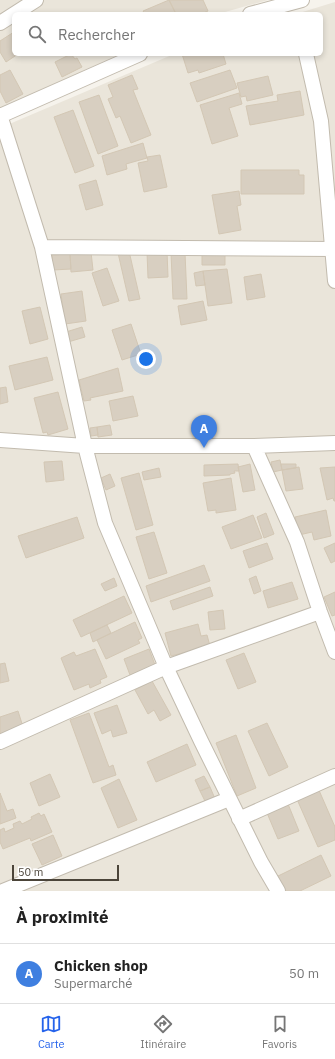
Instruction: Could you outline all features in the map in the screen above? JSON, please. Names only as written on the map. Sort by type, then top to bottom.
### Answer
[{"type":"street","points":[[17,12],[36,0]]},
{"type":"street","points":[[261,12],[298,5]]},
{"type":"street","points":[[0,23],[12,15]]},
{"type":"street","points":[[135,56],[0,116],[42,247],[85,446],[105,523],[166,667],[229,799],[278,891]]},
{"type":"street","points":[[306,56],[321,120],[335,281]]},
{"type":"street","points":[[42,247],[333,249]]},
{"type":"street","points":[[0,440],[85,446],[254,446],[335,443]]},
{"type":"street","points":[[254,446],[297,542],[335,652]]},
{"type":"street","points":[[0,742],[166,667],[320,612]]},
{"type":"street","points":[[239,819],[335,776]]},
{"type":"street","points":[[3,891],[229,799]]},
{"type":"shaded area","points":[[0,0],[268,0],[225,12],[12,12],[12,56],[117,56],[0,108]]},
{"type":"shaded area","points":[[335,2],[335,891],[0,891],[0,128],[169,56],[323,56],[323,12],[302,12]]},
{"type":"building","points":[[169,0],[175,12],[144,12],[143,11]]},
{"type":"building","points":[[169,0],[203,0],[208,11],[206,12],[175,12]]},
{"type":"building","points":[[12,33],[12,56],[15,56],[6,62],[0,52],[0,41]]},
{"type":"building","points":[[67,56],[73,56],[75,59],[77,58],[82,67],[62,77],[55,62]]},
{"type":"building","points":[[183,56],[224,56],[226,64],[199,73],[198,70],[188,73]]},
{"type":"building","points":[[10,70],[23,94],[6,103],[0,91],[0,75]]},
{"type":"building","points":[[230,70],[237,88],[197,102],[190,83]]},
{"type":"building","points":[[132,75],[138,89],[133,90],[151,135],[131,143],[120,116],[116,118],[108,99],[113,97],[108,85]]},
{"type":"building","points":[[268,76],[273,95],[247,101],[246,96],[241,97],[237,83]]},
{"type":"building","points":[[300,91],[304,115],[250,125],[246,106],[278,101],[277,95]]},
{"type":"building","points":[[239,93],[242,104],[229,108],[238,136],[212,144],[200,105]]},
{"type":"building","points":[[99,95],[118,146],[98,154],[79,102]]},
{"type":"building","points":[[73,110],[94,166],[75,173],[54,117]]},
{"type":"building","points":[[143,143],[147,158],[126,164],[127,169],[107,175],[102,156]]},
{"type":"building","points":[[160,155],[167,187],[144,192],[138,163],[148,161],[147,157]]},
{"type":"building","points":[[241,170],[299,170],[299,175],[304,175],[304,194],[241,194]]},
{"type":"building","points":[[96,180],[103,205],[86,210],[79,185]]},
{"type":"building","points":[[239,191],[241,205],[237,206],[241,230],[219,234],[212,195]]},
{"type":"building","points":[[129,251],[140,299],[129,301],[118,253]]},
{"type":"building","points":[[167,251],[168,277],[148,278],[147,252]]},
{"type":"building","points":[[91,252],[93,270],[71,272],[70,254]]},
{"type":"building","points":[[171,253],[185,253],[187,299],[173,299]]},
{"type":"building","points":[[70,254],[71,269],[53,270],[52,255]]},
{"type":"building","points":[[202,254],[225,254],[225,265],[202,265]]},
{"type":"building","points":[[107,268],[119,301],[103,306],[92,273]]},
{"type":"building","points":[[227,269],[232,303],[208,306],[203,271]]},
{"type":"building","points":[[203,271],[205,285],[196,286],[194,273]]},
{"type":"building","points":[[261,274],[265,297],[247,300],[244,277]]},
{"type":"building","points":[[82,291],[86,321],[65,324],[61,294]]},
{"type":"building","points":[[203,301],[207,320],[181,325],[178,306]]},
{"type":"building","points":[[40,307],[48,339],[30,344],[22,311]]},
{"type":"building","points":[[131,324],[141,354],[122,360],[112,330]]},
{"type":"building","points":[[82,327],[85,337],[68,342],[66,332]]},
{"type":"building","points":[[47,357],[53,380],[15,390],[9,366]]},
{"type":"building","points":[[118,368],[123,391],[90,398],[91,400],[84,401],[79,380]]},
{"type":"building","points":[[6,387],[8,402],[0,404],[0,388]]},
{"type":"building","points":[[58,392],[68,429],[48,435],[47,432],[43,433],[34,398]]},
{"type":"building","points":[[133,396],[138,416],[113,421],[109,401]]},
{"type":"building","points":[[110,425],[112,435],[98,437],[97,427]]},
{"type":"building","points":[[97,427],[98,435],[91,436],[90,428]]},
{"type":"building","points":[[280,460],[282,470],[273,472],[271,462]]},
{"type":"building","points":[[62,461],[64,480],[46,482],[44,462]]},
{"type":"building","points":[[238,464],[239,471],[234,471],[235,473],[230,475],[204,476],[204,465]]},
{"type":"building","points":[[250,464],[255,490],[243,492],[238,467]]},
{"type":"building","points":[[281,464],[296,464],[296,468],[282,470]]},
{"type":"building","points":[[299,467],[303,489],[286,491],[282,470]]},
{"type":"building","points":[[335,467],[334,501],[333,498],[327,500],[320,468]]},
{"type":"building","points":[[159,468],[161,477],[144,480],[142,472]]},
{"type":"building","points":[[139,473],[153,525],[136,530],[121,478]]},
{"type":"building","points":[[110,474],[115,486],[106,490],[101,478]]},
{"type":"building","points":[[231,478],[236,510],[216,513],[216,510],[208,511],[203,483]]},
{"type":"building","points":[[326,510],[331,536],[314,540],[312,532],[299,535],[295,517]]},
{"type":"building","points":[[266,513],[274,534],[264,538],[257,517]]},
{"type":"building","points":[[253,515],[262,538],[231,549],[222,527]]},
{"type":"building","points":[[77,517],[84,538],[26,558],[18,536]]},
{"type":"building","points":[[154,532],[167,573],[149,579],[136,537]]},
{"type":"building","points":[[267,543],[273,559],[249,568],[243,551]]},
{"type":"building","points":[[335,543],[335,561],[331,563],[324,548]]},
{"type":"building","points":[[204,565],[210,581],[151,602],[146,586]]},
{"type":"building","points":[[256,576],[261,591],[254,594],[249,579]]},
{"type":"building","points":[[114,578],[117,586],[105,591],[101,584]]},
{"type":"building","points":[[292,582],[298,599],[268,608],[263,591]]},
{"type":"building","points":[[210,587],[213,596],[173,610],[170,601]]},
{"type":"building","points":[[335,592],[335,615],[332,616],[324,597]]},
{"type":"building","points":[[124,596],[132,613],[81,637],[73,620]]},
{"type":"building","points":[[223,610],[225,629],[210,630],[208,612]]},
{"type":"building","points":[[135,622],[142,638],[138,640],[140,643],[106,659],[97,640]]},
{"type":"building","points":[[198,624],[201,636],[207,635],[210,646],[171,656],[165,633]]},
{"type":"building","points":[[107,625],[111,633],[93,642],[90,633]]},
{"type":"building","points":[[95,649],[107,677],[100,680],[101,683],[90,688],[89,684],[74,690],[61,658],[74,652],[76,656]]},
{"type":"building","points":[[149,649],[155,665],[130,675],[124,659]]},
{"type":"building","points":[[244,653],[256,682],[238,689],[226,660]]},
{"type":"building","points":[[5,663],[9,681],[0,683],[0,664]]},
{"type":"building","points":[[152,681],[171,715],[160,721],[154,710],[148,714],[135,690]]},
{"type":"building","points":[[117,705],[127,733],[113,737],[111,730],[102,734],[94,713]]},
{"type":"building","points":[[18,711],[24,730],[0,737],[0,717]]},
{"type":"building","points":[[89,713],[109,767],[113,765],[116,775],[93,783],[70,720]]},
{"type":"building","points":[[267,723],[288,767],[269,776],[248,731]]},
{"type":"building","points":[[236,735],[256,788],[237,796],[216,743]]},
{"type":"building","points":[[187,744],[196,765],[156,782],[147,762]]},
{"type":"building","points":[[50,774],[60,797],[39,806],[30,783]]},
{"type":"building","points":[[204,776],[210,787],[200,791],[195,780]]},
{"type":"building","points":[[119,779],[137,820],[118,828],[101,788]]},
{"type":"building","points":[[210,787],[216,801],[207,805],[200,791]]},
{"type":"building","points":[[318,788],[335,827],[335,840],[318,847],[296,797]]},
{"type":"building","points":[[0,793],[7,811],[13,809],[16,818],[0,824]]},
{"type":"building","points":[[288,804],[299,831],[278,839],[267,813]]},
{"type":"building","points":[[39,813],[41,816],[44,814],[52,832],[31,841],[30,838],[3,849],[0,842],[0,830],[4,828],[5,832],[14,828],[13,824],[20,821],[22,824],[32,819],[31,817]]},
{"type":"building","points":[[53,835],[62,856],[42,865],[32,844]]},
{"type":"building","points":[[321,855],[331,876],[300,891],[283,891],[276,877]]},
{"type":"place","name":"Chicken shop","points":[[204,448]]}]
